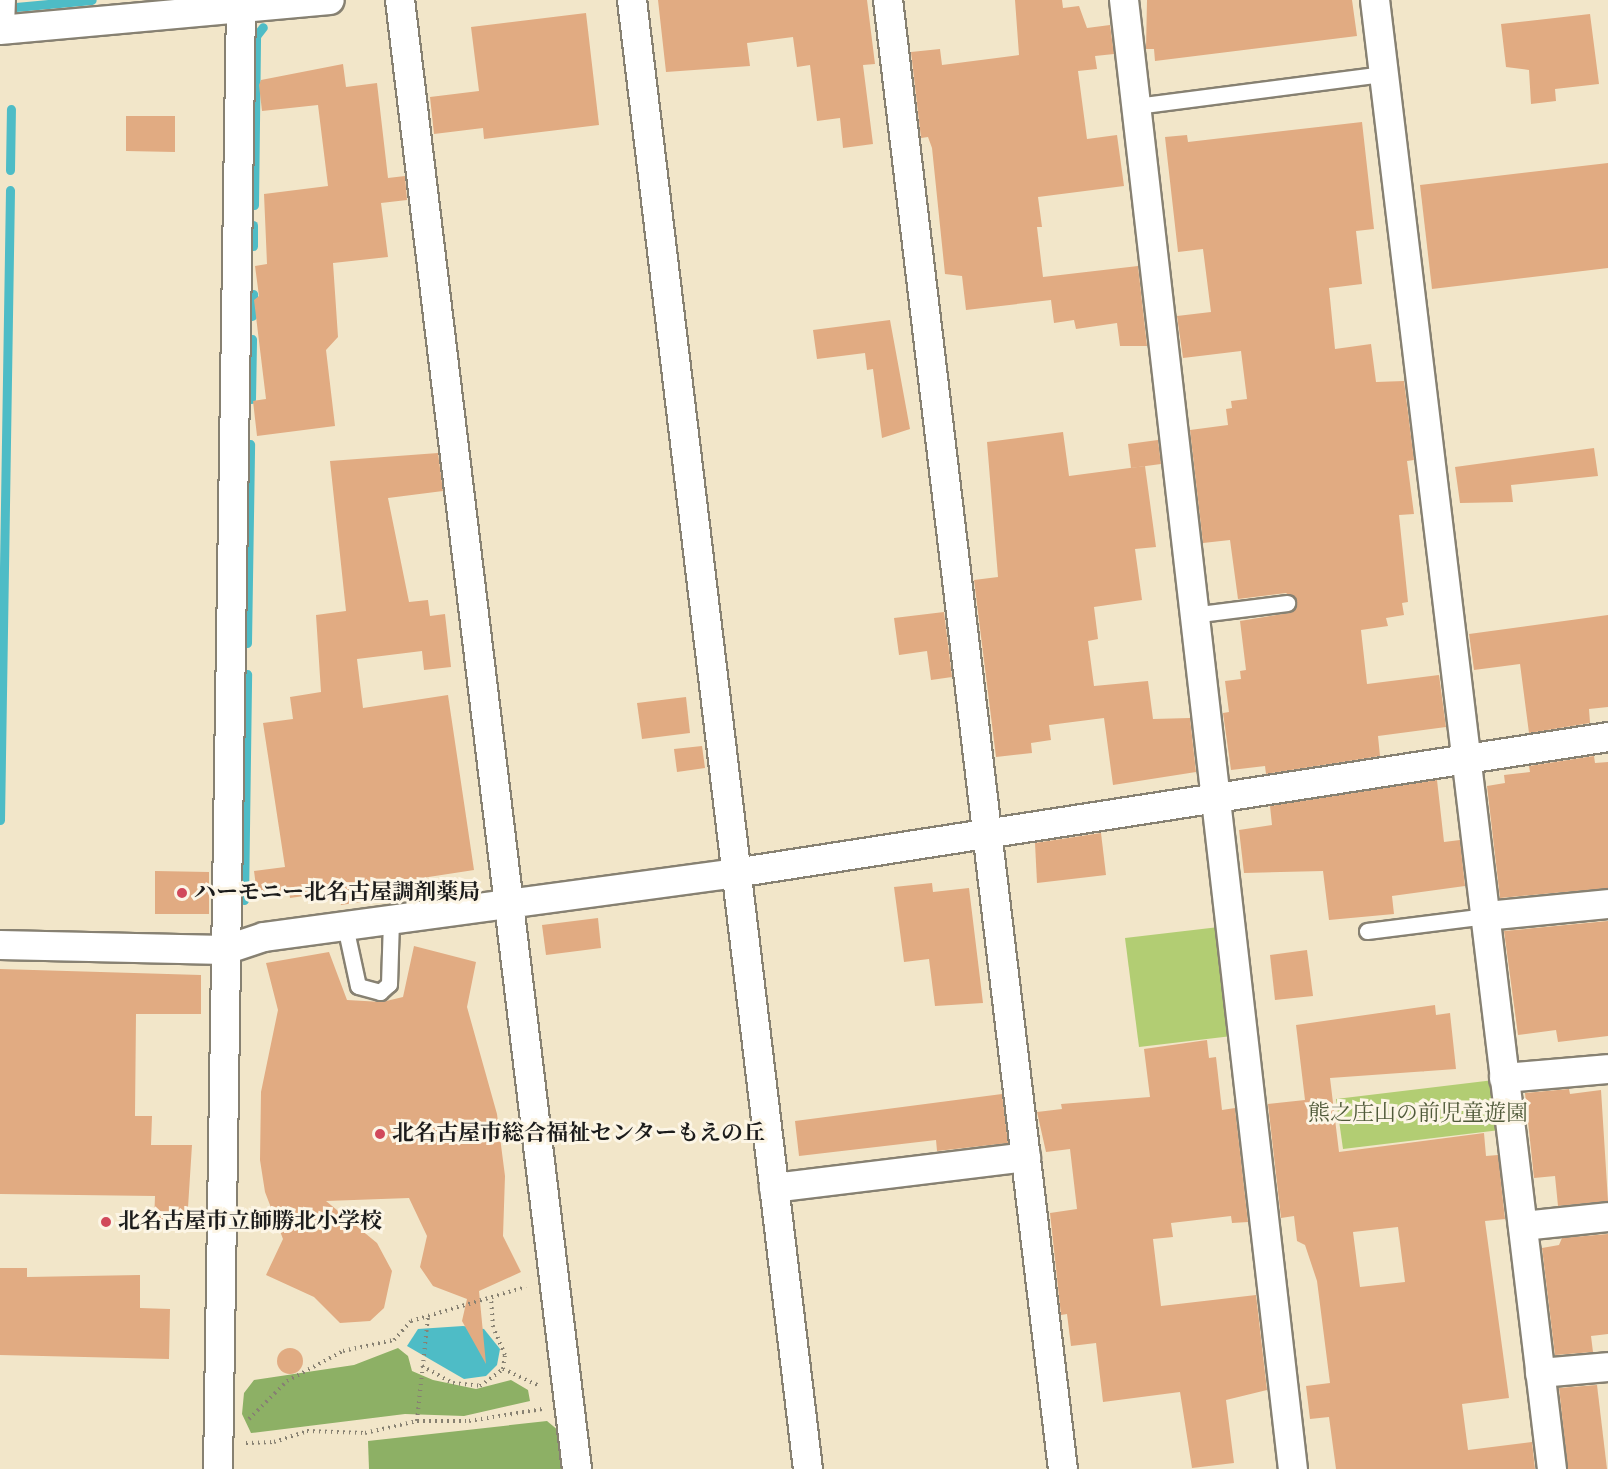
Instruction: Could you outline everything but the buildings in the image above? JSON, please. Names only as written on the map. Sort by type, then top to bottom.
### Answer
[{"type":"street","points":[[1,0],[0,29],[241,4],[330,0]]},
{"type":"street","points":[[400,0],[577,1469]]},
{"type":"street","points":[[632,0],[808,1469]]},
{"type":"street","points":[[888,0],[1063,1469]]},
{"type":"street","points":[[1124,0],[1213,799],[1293,1469]]},
{"type":"street","points":[[1375,0],[1552,1469]]},
{"type":"street","points":[[224,1450],[225,950],[241,4]]},
{"type":"street","points":[[0,945],[225,950],[264,937],[735,873],[1608,737]]},
{"type":"street","points":[[1486,916],[1608,904]]},
{"type":"street","points":[[1504,1078],[1608,1069]]},
{"type":"street","points":[[774,1188],[1026,1157]]},
{"type":"street","points":[[1523,1226],[1608,1217]]},
{"type":"street","points":[[1540,1373],[1608,1366]]},
{"type":"lane","points":[[1136,106],[1384,74]]},
{"type":"lane","points":[[1192,615],[1287,603]]},
{"type":"lane","points":[[1367,931],[1486,916]]},
{"type":"lane","points":[[345,926],[358,986],[380,992],[389,984],[392,921]]},
{"type":"path","points":[[224,1450],[253,1411],[287,1381],[343,1351],[394,1340],[411,1321],[491,1301],[555,1276]]},
{"type":"path","points":[[422,1366],[453,1383],[480,1386],[503,1369],[505,1355],[493,1327],[491,1301]]},
{"type":"path","points":[[417,1421],[428,1317]]},
{"type":"path","points":[[224,1450],[307,1431],[365,1433],[417,1421],[504,1418],[569,1398]]},
{"type":"green space","points":[[1219,927],[1232,1036],[1139,1047],[1125,938]]},
{"type":"green space","name":"熊之庄山の前児童遊園","points":[[1494,1080],[1500,1130],[1343,1149],[1336,1099]]},
{"type":"green space","points":[[398,1348],[408,1356],[412,1371],[433,1380],[476,1389],[511,1380],[528,1390],[530,1401],[464,1416],[405,1414],[251,1433],[242,1414],[244,1393],[254,1380],[354,1365]]},
{"type":"green space","points":[[547,1421],[559,1431],[563,1469],[369,1469],[368,1441]]},
{"type":"water","points":[[463,1326],[484,1329],[500,1349],[497,1365],[486,1376],[464,1379],[407,1346],[418,1329]]},
{"type":"waterway","points":[[5,8],[92,0]]},
{"type":"waterway","points":[[254,205],[256,36],[263,27]]},
{"type":"waterway","points":[[10,170],[11,109]]},
{"type":"waterway","points":[[0,820],[10,190]]},
{"type":"waterway","points":[[253,225],[253,246]]},
{"type":"waterway","points":[[252,316],[253,294]]},
{"type":"waterway","points":[[251,399],[252,339]]},
{"type":"waterway","points":[[247,643],[250,444]]},
{"type":"waterway","points":[[244,900],[247,674]]},
{"type":"place","name":"ハーモニー北名古屋調剤薬局","points":[[182,893]]},
{"type":"place","name":"北名古屋市総合福祉センターもえの丘","points":[[380,1134]]},
{"type":"place","name":"北名古屋市立師勝北小学校","points":[[106,1222]]}]
